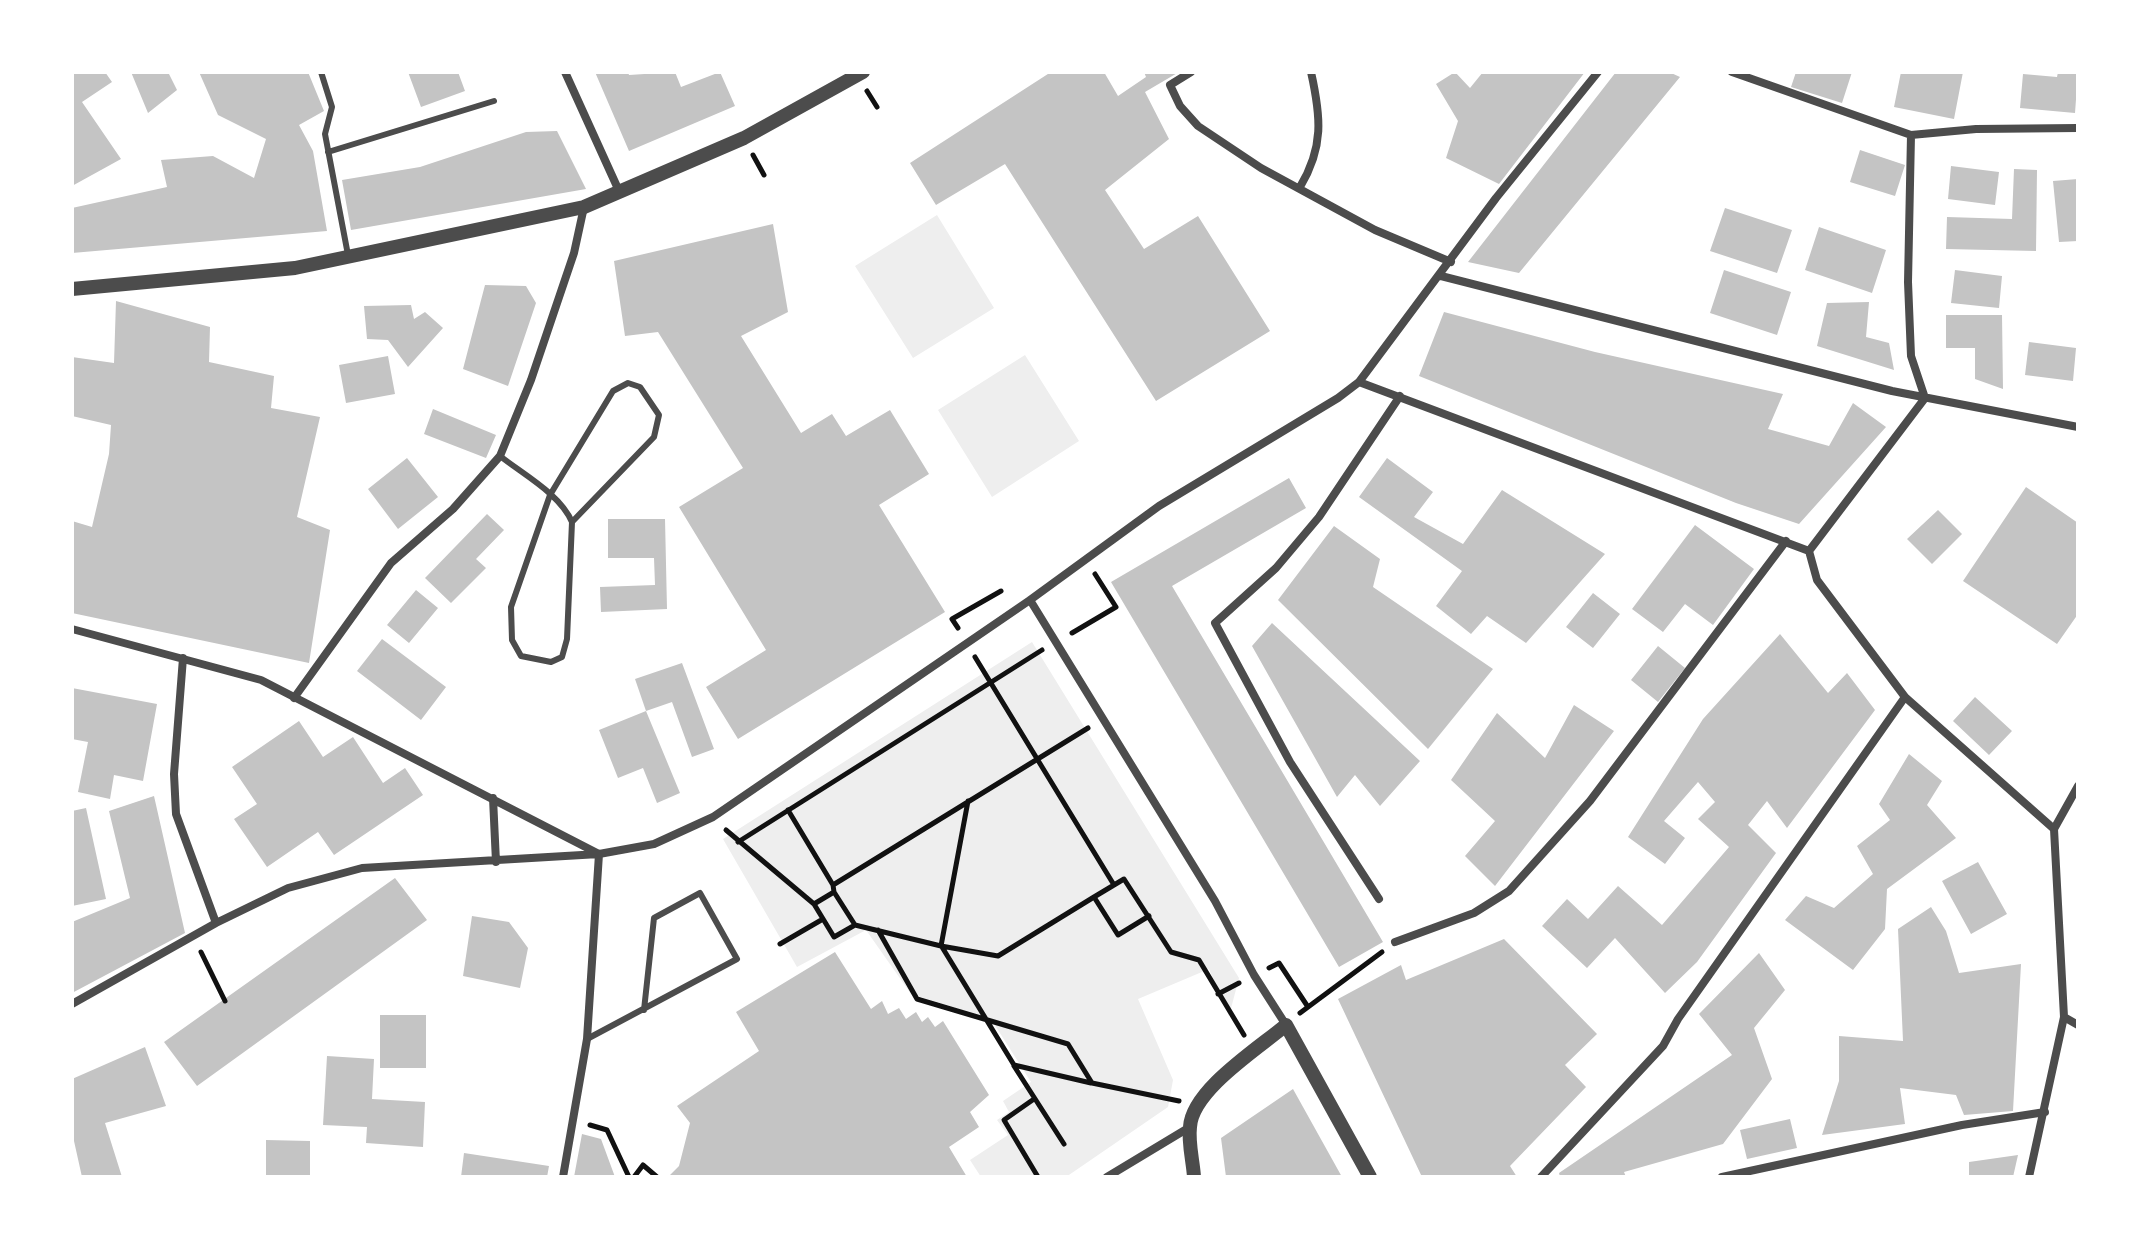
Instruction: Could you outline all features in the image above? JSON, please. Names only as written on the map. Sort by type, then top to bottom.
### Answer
[{"type":"street","points":[[565,72],[619,191]]},
{"type":"street","points":[[72,289],[295,268],[584,207],[744,138],[863,72]]},
{"type":"street","points":[[1191,72],[1170,85],[1180,106],[1198,126],[1261,168],[1398,241],[1451,262]]},
{"type":"street","points":[[1300,187],[1316,161],[1320,128],[1311,72]]},
{"type":"street","points":[[72,1004],[216,923],[288,888],[362,868],[599,854],[654,844],[713,817],[1086,561],[1159,506],[1338,398],[1359,382],[1441,276],[1496,198],[1598,72]]},
{"type":"street","points":[[1732,72],[1911,135],[1976,129],[2078,128]]},
{"type":"street","points":[[1911,135],[1911,356],[1925,398]]},
{"type":"street","points":[[294,698],[333,639],[391,563],[453,509],[500,456],[574,253],[584,207]]},
{"type":"street","points":[[1441,276],[1925,398],[2078,427]]},
{"type":"street","points":[[1359,382],[1809,551]]},
{"type":"street","points":[[1379,899],[1290,762],[1215,623],[1276,568],[1319,517],[1400,396]]},
{"type":"street","points":[[1809,551],[1925,398]]},
{"type":"street","points":[[1395,942],[1474,913],[1509,891],[1590,801],[1786,541]]},
{"type":"street","points":[[1809,551],[1817,580],[1905,697],[2054,829]]},
{"type":"street","points":[[1030,600],[1286,1025],[1370,1177]]},
{"type":"street","points":[[72,629],[261,680],[493,798],[541,827],[599,854]]},
{"type":"street","points":[[183,658],[174,774],[176,814],[216,923]]},
{"type":"street","points":[[1541,1177],[1663,1046],[1678,1019],[1905,697]]},
{"type":"street","points":[[2029,1177],[2064,1017],[2054,829],[2078,786]]},
{"type":"street","points":[[493,798],[496,862]]},
{"type":"street","points":[[563,1177],[587,1039],[599,854]]},
{"type":"street","points":[[2064,1017],[2078,1025]]},
{"type":"street","points":[[1194,1177],[1190,1127],[1199,1103],[1230,1070],[1286,1025]]},
{"type":"street","points":[[1722,1177],[1932,1131],[2045,1112]]},
{"type":"street","points":[[1107,1177],[1190,1127]]},
{"type":"lane","points":[[321,72],[332,107],[325,134],[349,258]]},
{"type":"lane","points":[[328,152],[494,101]]},
{"type":"lane","points":[[500,456],[550,495],[566,507],[572,522],[567,639],[562,657],[551,662],[521,656],[512,640],[511,607],[550,495],[613,391],[628,383],[640,387],[659,415],[654,437],[572,522]]},
{"type":"lane","points":[[587,1039],[644,1010],[737,959],[700,893],[654,918],[644,1010]]},
{"type":"path","points":[[738,842],[989,681],[1116,607],[1086,561]]},
{"type":"path","points":[[1001,591],[952,619],[1114,885]]},
{"type":"path","points":[[814,904],[968,800],[1103,719]]},
{"type":"path","points":[[968,800],[941,946],[1064,1144]]},
{"type":"path","points":[[788,810],[855,925]]},
{"type":"path","points":[[713,817],[738,842],[814,904],[834,937],[855,925],[998,956],[1124,879],[1171,952],[1199,960],[1255,1052]]},
{"type":"path","points":[[1094,897],[1118,935],[1149,916]]},
{"type":"path","points":[[780,944],[823,919]]},
{"type":"path","points":[[878,930],[917,999],[1068,1044],[1092,1083]]},
{"type":"path","points":[[192,937],[225,1001]]},
{"type":"path","points":[[1286,1025],[1395,942]]},
{"type":"path","points":[[1014,1065],[1170,1100],[1199,1103]]},
{"type":"path","points":[[1034,1099],[1004,1120],[1038,1177]]},
{"type":"path","points":[[574,1120],[607,1130],[631,1177],[643,1165],[657,1177]]},
{"type":"shaded area","points":[[937,215],[994,308],[913,358],[855,266]]},
{"type":"shaded area","points":[[1025,355],[1079,441],[992,497],[938,410]]},
{"type":"shaded area","points":[[1032,642],[1239,978],[1229,1016],[1209,969],[1138,999],[1173,1080],[1168,1107],[1066,1177],[981,1177],[970,1160],[1008,1135],[997,1120],[1009,1112],[1003,1101],[1031,1082],[991,1019],[911,994],[866,930],[797,967],[723,839]]},
{"type":"building","points":[[72,72],[105,72],[112,82],[82,102],[121,159],[72,186]]},
{"type":"building","points":[[131,72],[168,72],[177,90],[148,113]]},
{"type":"building","points":[[199,72],[308,72],[324,111],[299,125],[313,151],[327,231],[72,253],[72,208],[167,187],[161,160],[213,156],[254,178],[266,139],[218,115]]},
{"type":"building","points":[[408,72],[458,72],[465,91],[421,107]]},
{"type":"building","points":[[595,72],[628,72],[629,75],[675,72],[681,87],[720,72],[735,106],[629,151]]},
{"type":"building","points":[[1051,72],[1104,72],[1118,96],[1146,77],[1144,72],[1179,72],[1145,92],[1169,139],[1105,190],[1144,249],[1198,216],[1270,331],[1156,401],[1005,164],[936,205],[910,163]]},
{"type":"building","points":[[1455,72],[1470,88],[1483,72],[1585,72],[1499,184],[1446,158],[1458,121],[1436,84]]},
{"type":"building","points":[[1616,72],[1669,72],[1680,77],[1519,273],[1468,262]]},
{"type":"building","points":[[1796,72],[1852,72],[1842,103],[1791,87]]},
{"type":"building","points":[[1901,72],[1963,72],[1954,119],[1894,107]]},
{"type":"building","points":[[2058,72],[2078,72],[2075,113],[2020,108],[2023,74],[2057,77]]},
{"type":"building","points":[[557,131],[586,189],[351,230],[342,180],[420,167],[526,132]]},
{"type":"building","points":[[1860,150],[1905,165],[1895,196],[1850,182]]},
{"type":"building","points":[[1951,166],[1999,172],[1995,205],[1948,199]]},
{"type":"building","points":[[2014,169],[2037,170],[2036,251],[1946,249],[1947,217],[2012,219]]},
{"type":"building","points":[[2078,179],[2078,241],[2059,242],[2053,181]]},
{"type":"building","points":[[1725,208],[1792,230],[1777,273],[1710,251]]},
{"type":"building","points":[[773,224],[788,312],[741,336],[801,433],[832,414],[846,436],[890,410],[929,474],[879,505],[945,612],[738,739],[706,687],[766,650],[679,507],[743,468],[658,332],[625,336],[614,261]]},
{"type":"building","points":[[1819,227],[1886,250],[1872,293],[1805,270]]},
{"type":"building","points":[[1724,270],[1791,292],[1777,335],[1710,313]]},
{"type":"building","points":[[1955,270],[2002,276],[1999,308],[1951,303]]},
{"type":"building","points":[[485,285],[526,286],[536,303],[508,386],[463,369]]},
{"type":"building","points":[[116,301],[210,327],[209,362],[274,376],[271,408],[320,417],[297,517],[330,530],[309,663],[72,613],[72,521],[92,527],[109,454],[111,425],[72,416],[72,357],[114,363]]},
{"type":"building","points":[[1869,302],[1866,337],[1889,343],[1894,370],[1817,346],[1827,303]]},
{"type":"building","points":[[411,305],[414,319],[425,312],[443,328],[408,367],[388,340],[367,339],[364,306]]},
{"type":"building","points":[[1444,312],[1595,352],[1783,394],[1768,429],[1829,446],[1853,403],[1886,427],[1799,524],[1736,503],[1419,376]]},
{"type":"building","points":[[1946,315],[2002,315],[2003,389],[1975,379],[1975,348],[1946,348]]},
{"type":"building","points":[[2029,342],[2076,348],[2073,381],[2025,375]]},
{"type":"building","points":[[388,356],[395,394],[346,403],[339,365]]},
{"type":"building","points":[[433,409],[496,435],[486,458],[424,434]]},
{"type":"building","points":[[407,458],[438,497],[398,529],[368,489]]},
{"type":"building","points":[[1387,458],[1433,492],[1414,517],[1463,544],[1502,490],[1605,554],[1526,643],[1487,616],[1471,634],[1436,606],[1462,571],[1359,497]]},
{"type":"building","points":[[1289,478],[1306,508],[1172,586],[1383,942],[1339,967],[1111,582]]},
{"type":"building","points":[[2026,487],[2078,523],[2078,614],[2057,644],[1963,581]]},
{"type":"building","points":[[1938,510],[1962,534],[1932,564],[1907,539]]},
{"type":"building","points":[[487,514],[504,530],[476,559],[486,568],[451,603],[425,578]]},
{"type":"building","points":[[608,519],[665,519],[667,609],[601,612],[600,587],[655,585],[654,558],[608,558]]},
{"type":"building","points":[[1695,525],[1754,569],[1713,625],[1685,604],[1663,632],[1632,609]]},
{"type":"building","points":[[1334,526],[1380,559],[1373,587],[1493,669],[1428,749],[1278,600]]},
{"type":"building","points":[[416,590],[438,608],[409,643],[387,625]]},
{"type":"building","points":[[1593,593],[1620,614],[1593,648],[1566,627]]},
{"type":"building","points":[[1272,623],[1420,761],[1380,806],[1355,775],[1337,797],[1252,646]]},
{"type":"building","points":[[1780,634],[1828,693],[1847,673],[1875,710],[1787,828],[1767,801],[1748,825],[1776,853],[1697,962],[1665,993],[1615,938],[1587,968],[1542,926],[1567,899],[1588,919],[1618,886],[1662,925],[1729,847],[1698,819],[1715,802],[1698,782],[1664,821],[1685,838],[1665,864],[1628,837],[1703,719]]},
{"type":"building","points":[[382,639],[446,687],[421,720],[357,671]]},
{"type":"building","points":[[1658,646],[1685,668],[1658,702],[1631,680]]},
{"type":"building","points":[[682,663],[714,749],[692,757],[672,702],[646,711],[635,679]]},
{"type":"building","points":[[72,688],[157,704],[143,781],[114,775],[110,799],[78,792],[88,742],[72,739]]},
{"type":"building","points":[[1975,697],[2012,731],[1989,755],[1953,721]]},
{"type":"building","points":[[1574,705],[1614,731],[1495,886],[1465,856],[1495,821],[1451,780],[1497,713],[1545,758]]},
{"type":"building","points":[[646,711],[680,793],[657,803],[643,768],[618,778],[599,730]]},
{"type":"building","points":[[299,721],[323,757],[353,737],[383,783],[405,768],[423,795],[334,855],[318,832],[267,867],[234,819],[257,804],[232,767]]},
{"type":"building","points":[[1909,754],[1942,781],[1927,805],[1956,838],[1887,889],[1885,929],[1853,970],[1785,920],[1806,896],[1834,908],[1873,874],[1857,846],[1890,820],[1879,804]]},
{"type":"building","points":[[154,796],[185,933],[72,993],[72,922],[130,898],[109,811]]},
{"type":"building","points":[[86,808],[106,899],[72,906],[72,811]]},
{"type":"building","points":[[1978,862],[2007,914],[1971,934],[1942,881]]},
{"type":"building","points":[[395,878],[427,920],[197,1086],[164,1042]]},
{"type":"building","points":[[1931,907],[1946,931],[1959,973],[2021,964],[2013,1111],[1964,1115],[1956,1095],[1900,1088],[1905,1124],[1822,1135],[1839,1081],[1839,1036],[1903,1041],[1898,929]]},
{"type":"building","points":[[472,916],[509,922],[528,948],[520,988],[463,976]]},
{"type":"building","points":[[1504,939],[1597,1034],[1565,1065],[1586,1087],[1510,1166],[1517,1177],[1422,1177],[1338,999],[1401,965],[1406,980]]},
{"type":"building","points":[[835,952],[871,1009],[882,1001],[888,1014],[899,1008],[906,1019],[916,1012],[922,1022],[928,1017],[935,1027],[943,1021],[989,1095],[970,1112],[979,1127],[949,1147],[967,1177],[668,1177],[679,1166],[690,1123],[677,1106],[759,1051],[736,1012]]},
{"type":"building","points":[[1759,953],[1785,990],[1754,1028],[1772,1079],[1723,1144],[1624,1172],[1626,1177],[1560,1177],[1559,1173],[1732,1055],[1699,1014]]},
{"type":"building","points":[[380,1015],[426,1015],[426,1068],[380,1068]]},
{"type":"building","points":[[145,1047],[166,1106],[105,1123],[122,1177],[82,1177],[72,1132],[72,1079]]},
{"type":"building","points":[[327,1056],[374,1059],[372,1099],[425,1102],[423,1147],[366,1143],[367,1127],[323,1125]]},
{"type":"building","points":[[1293,1089],[1342,1177],[1226,1177],[1221,1138]]},
{"type":"building","points":[[1790,1119],[1797,1148],[1747,1159],[1740,1130]]},
{"type":"building","points":[[582,1134],[601,1139],[615,1177],[574,1177]]},
{"type":"building","points":[[266,1140],[310,1141],[310,1177],[266,1177]]},
{"type":"building","points":[[464,1153],[549,1166],[547,1177],[461,1177]]},
{"type":"building","points":[[2018,1155],[2013,1177],[1969,1177],[1969,1162]]}]
